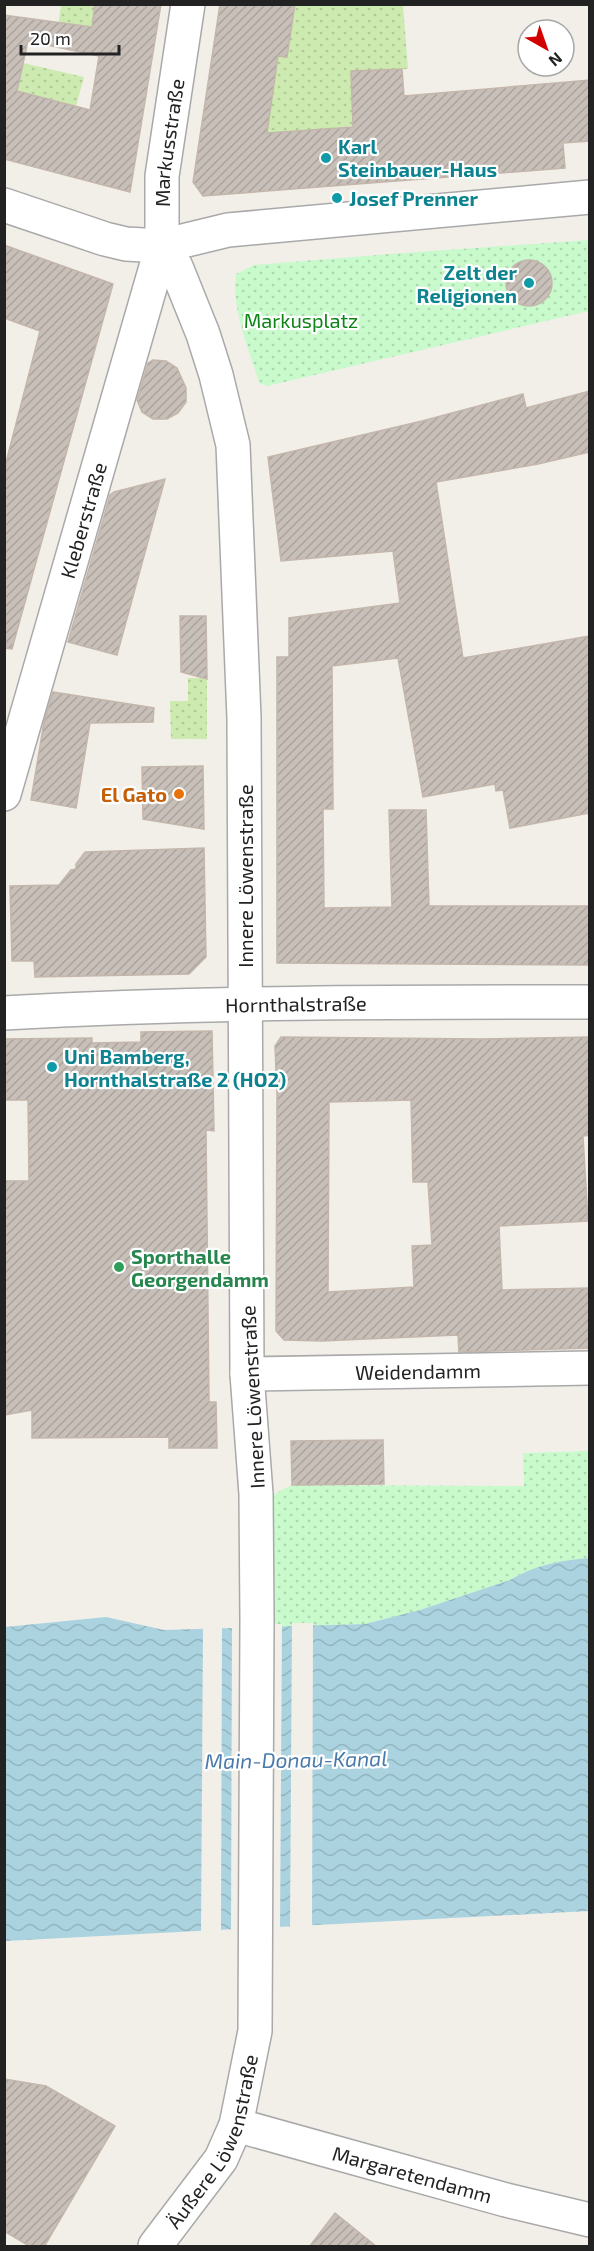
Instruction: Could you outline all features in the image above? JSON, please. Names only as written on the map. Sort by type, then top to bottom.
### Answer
[{"type":"street","name":"Markusstraße","points":[[162,246],[162,176],[188,4]]},
{"type":"street","points":[[4,205],[105,239],[126,244],[162,246],[228,230],[590,197]]},
{"type":"street","name":"Kleberstraße","points":[[4,794],[162,246]]},
{"type":"street","name":"Innere Löwenstraße","points":[[162,246],[176,267],[203,334],[216,375],[233,446],[244,718],[248,1374],[257,1519],[255,2031]]},
{"type":"street","name":"Hornthalstraße","points":[[4,1013],[99,1007],[246,1003],[590,1002]]},
{"type":"street","name":"Weidendamm","points":[[248,1374],[590,1368]]},
{"type":"street","name":"Äußere Löwenstraße","points":[[155,2247],[221,2159],[236,2124],[255,2031]]},
{"type":"street","name":"Margaretendamm","points":[[236,2124],[506,2200],[590,2220]]},
{"type":"green space","points":[[61,5],[95,5],[90,39],[57,35]]},
{"type":"green space","points":[[295,5],[403,5],[408,69],[351,71],[354,126],[267,134],[278,56],[287,57]]},
{"type":"green space","points":[[23,63],[84,77],[76,106],[17,90]]},
{"type":"green space","name":"Markusplatz","points":[[589,240],[589,311],[267,386],[259,383],[238,315],[235,288],[236,274],[254,265]]},
{"type":"green space","points":[[188,678],[207,678],[207,739],[171,739],[170,701],[188,701]]},
{"type":"green space","points":[[589,1451],[589,1558],[538,1567],[510,1580],[420,1610],[365,1624],[251,1628],[247,1508],[292,1485],[524,1486],[523,1453]]},
{"type":"water","name":"Main-Donau-Kanal","points":[[589,1558],[589,1911],[5,1941],[5,1627],[106,1617],[164,1630],[365,1624],[420,1610],[510,1580],[539,1567]]},
{"type":"pier","points":[[292,1623],[313,1623],[312,1928],[290,1929]]},
{"type":"pier","points":[[282,1624],[280,1930],[231,1932],[232,1625]]},
{"type":"pier","points":[[203,1626],[222,1626],[221,1933],[201,1934]]},
{"type":"building","points":[[95,4],[161,4],[130,192],[4,159],[4,15],[92,27]],"holes":[[[28,41],[99,56],[90,110],[17,91]]]},
{"type":"building","points":[[220,4],[295,4],[287,57],[278,56],[267,133],[353,127],[351,71],[402,69],[404,96],[590,80],[590,141],[563,143],[565,168],[203,196],[193,182]]},
{"type":"building","points":[[4,245],[113,284],[12,649],[4,648],[4,470],[40,331],[4,318]]},
{"type":"building","name":"Zelt der Religionen","points":[[529,260],[545,267],[552,283],[545,299],[529,306],[513,299],[506,283],[513,267]]},
{"type":"building","points":[[153,360],[166,361],[177,368],[186,388],[186,402],[178,413],[167,419],[153,419],[142,412],[137,400],[148,363]]},
{"type":"building","points":[[590,391],[590,452],[538,464],[436,482],[463,658],[590,636],[590,813],[510,828],[503,790],[496,791],[495,784],[423,797],[398,658],[332,666],[333,809],[323,809],[324,908],[392,907],[389,810],[426,810],[429,906],[590,906],[590,965],[277,963],[277,657],[289,657],[289,618],[400,603],[393,551],[281,561],[268,457],[422,421],[523,394],[526,408]]},
{"type":"building","points":[[165,479],[117,655],[68,642],[110,495]]},
{"type":"building","points":[[180,616],[206,616],[207,679],[181,672]]},
{"type":"building","points":[[53,692],[154,708],[153,722],[90,723],[76,808],[31,800],[44,722]]},
{"type":"building","points":[[203,766],[204,829],[143,819],[142,767]]},
{"type":"building","points":[[204,848],[206,957],[189,974],[35,977],[34,961],[12,961],[10,886],[59,885],[71,870],[76,869],[76,864],[85,852]]},
{"type":"building","name":"Sporthalle Georgendamm","points":[[212,1031],[214,1131],[206,1130],[209,1402],[216,1402],[217,1448],[169,1448],[169,1437],[32,1438],[32,1410],[4,1415],[4,1181],[29,1181],[28,1100],[4,1100],[4,1039],[92,1038],[92,1043],[141,1042],[141,1032]]},
{"type":"building","points":[[281,1037],[482,1039],[590,1037],[590,1135],[583,1136],[588,1221],[499,1226],[502,1290],[590,1288],[590,1348],[459,1352],[458,1335],[322,1341],[284,1340],[276,1331],[277,1094],[275,1046]],"holes":[[[411,1100],[413,1182],[428,1182],[432,1245],[412,1246],[414,1287],[328,1292],[329,1102]]]},
{"type":"building","points":[[383,1440],[384,1484],[292,1485],[291,1441]]},
{"type":"building","points":[[4,2079],[46,2086],[115,2126],[44,2247],[31,2247],[4,2231]]},
{"type":"building","points":[[335,2213],[377,2247],[309,2247]]},
{"type":"place","name":"Karl Steinbauer-Haus","points":[[326,158]]},
{"type":"place","name":"Josef Prenner","points":[[337,198]]},
{"type":"place","name":"Zelt der Religionen","points":[[529,283]]},
{"type":"place","name":"El Gato","points":[[179,794]]},
{"type":"place","name":"Uni Bamberg, Hornthalstraße 2 (HO2)","points":[[52,1067]]},
{"type":"place","name":"Sporthalle Georgendamm","points":[[119,1267]]}]
